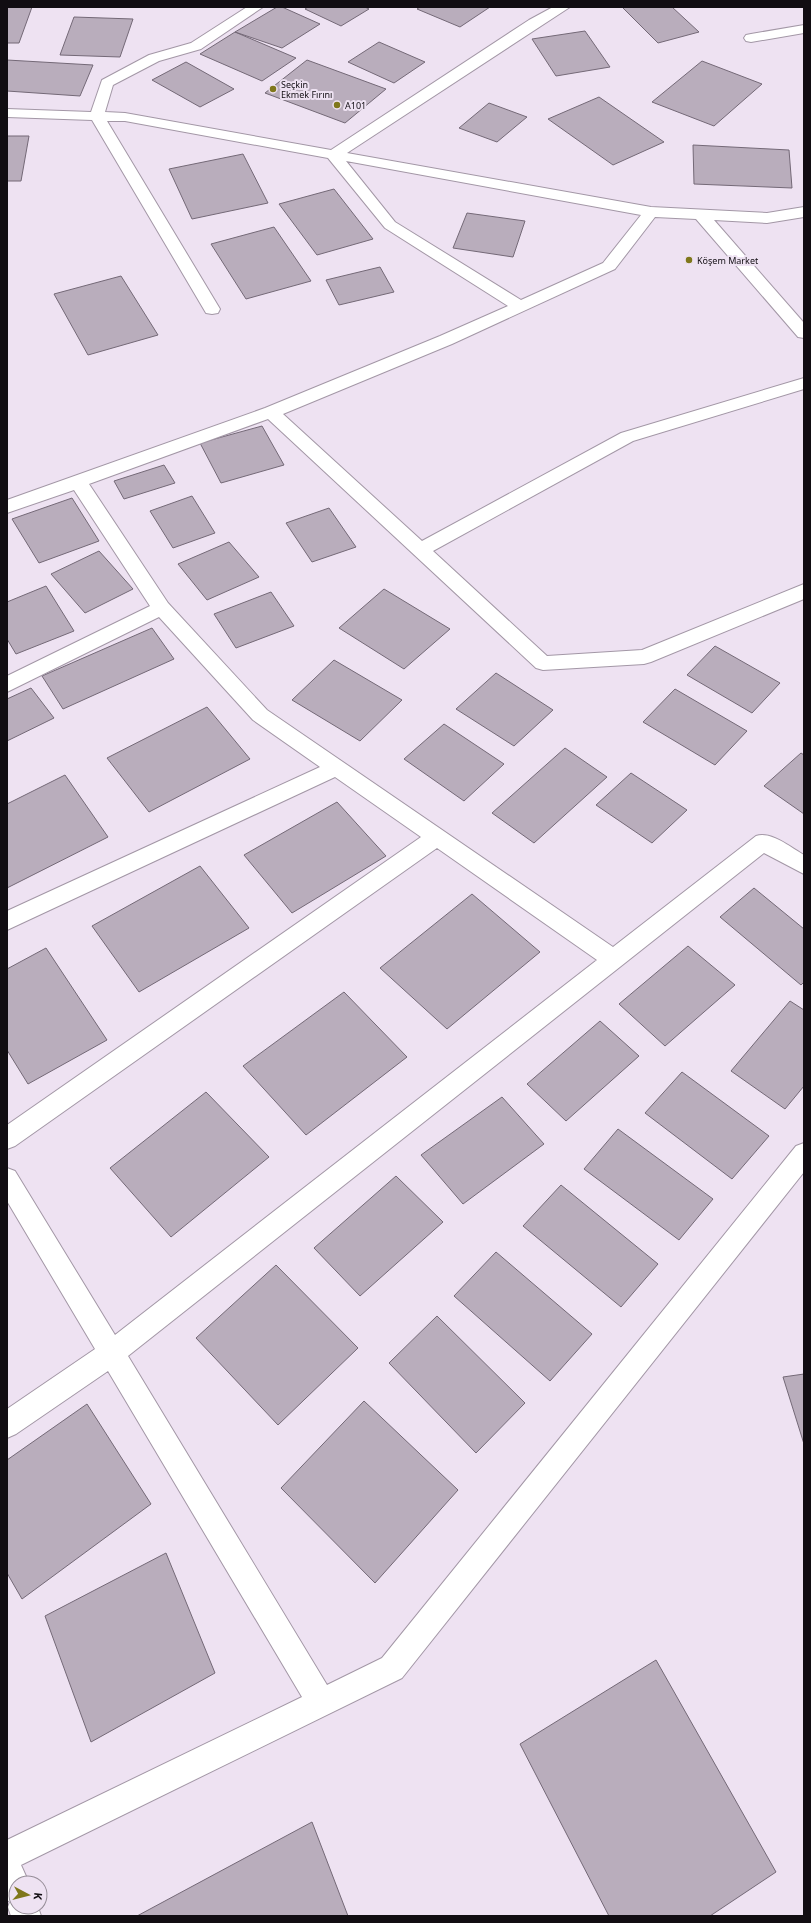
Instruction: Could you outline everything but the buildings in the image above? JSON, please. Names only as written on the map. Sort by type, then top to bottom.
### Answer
[{"type":"street","points":[[212,309],[97,116],[107,82],[154,58],[196,46],[256,7]]},
{"type":"street","points":[[333,155],[534,23],[563,7]]},
{"type":"street","points":[[750,38],[804,29]]},
{"type":"street","points":[[7,113],[125,117],[651,212],[767,218],[804,212]]},
{"type":"street","points":[[333,155],[390,225],[520,306]]},
{"type":"street","points":[[7,507],[270,412],[446,340],[609,266],[651,212]]},
{"type":"street","points":[[701,215],[804,333]]},
{"type":"street","points":[[420,550],[627,437],[804,383]]},
{"type":"street","points":[[270,412],[543,663],[644,657],[804,591]]},
{"type":"street","points":[[78,482],[161,608],[260,715],[614,959]]},
{"type":"street","points":[[7,685],[161,608]]},
{"type":"street","points":[[7,921],[336,768]]},
{"type":"street","points":[[7,1138],[437,837]]},
{"type":"street","points":[[7,1424],[112,1353],[763,842],[804,865]]},
{"type":"street","points":[[7,1856],[392,1668],[804,1154]]},
{"type":"street","points":[[7,1179],[321,1702]]},
{"type":"place","name":"Seçkin Ekmek Fırını","points":[[273,89]]},
{"type":"place","name":"A101","points":[[337,105]]},
{"type":"place","name":"Köşem Market","points":[[689,260]]}]
